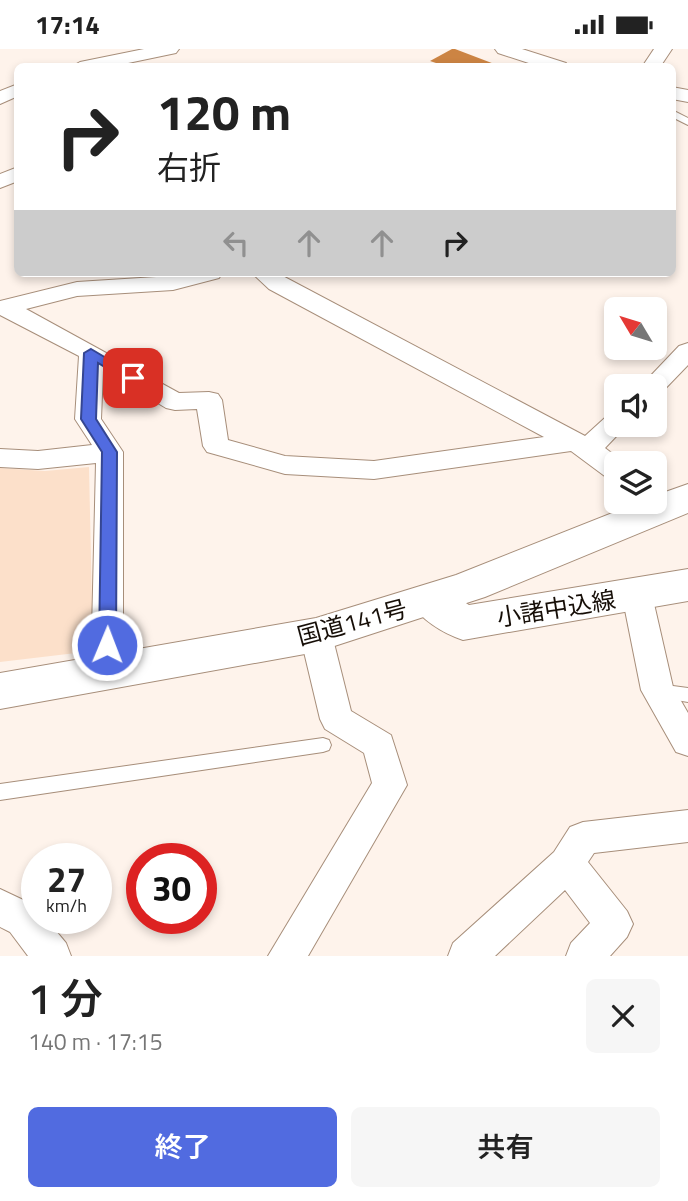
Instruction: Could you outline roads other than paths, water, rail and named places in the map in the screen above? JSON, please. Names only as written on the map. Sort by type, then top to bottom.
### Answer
[{"type":"main road","name":"国道141号","points":[[0,691],[316,635],[430,600],[670,501]]},
{"type":"main road","name":"小諸中込線","points":[[430,600],[463,623],[688,585]]},
{"type":"street","points":[[100,63],[170,49]]},
{"type":"street","points":[[504,49],[548,63]]},
{"type":"street","points":[[2,307],[77,289],[173,283],[196,277]]},
{"type":"street","points":[[269,277],[288,290],[580,445],[604,462]]},
{"type":"street","points":[[2,307],[91,353],[175,402],[209,400],[216,446],[285,465],[374,470],[580,445],[604,430]]},
{"type":"street","points":[[665,374],[688,351]]},
{"type":"street","points":[[91,353],[88,419],[110,452],[107,673]]},
{"type":"street","points":[[0,458],[38,460],[110,452]]},
{"type":"street","points":[[637,595],[688,742]]},
{"type":"street","points":[[287,956],[390,785],[379,745],[337,719],[316,635]]},
{"type":"street","points":[[467,956],[567,864],[583,838],[688,826]]},
{"type":"street","points":[[567,864],[614,925],[585,956]]},
{"type":"street","points":[[0,907],[23,919],[52,956]]},
{"type":"lane","points":[[0,792],[323,745]]}]
